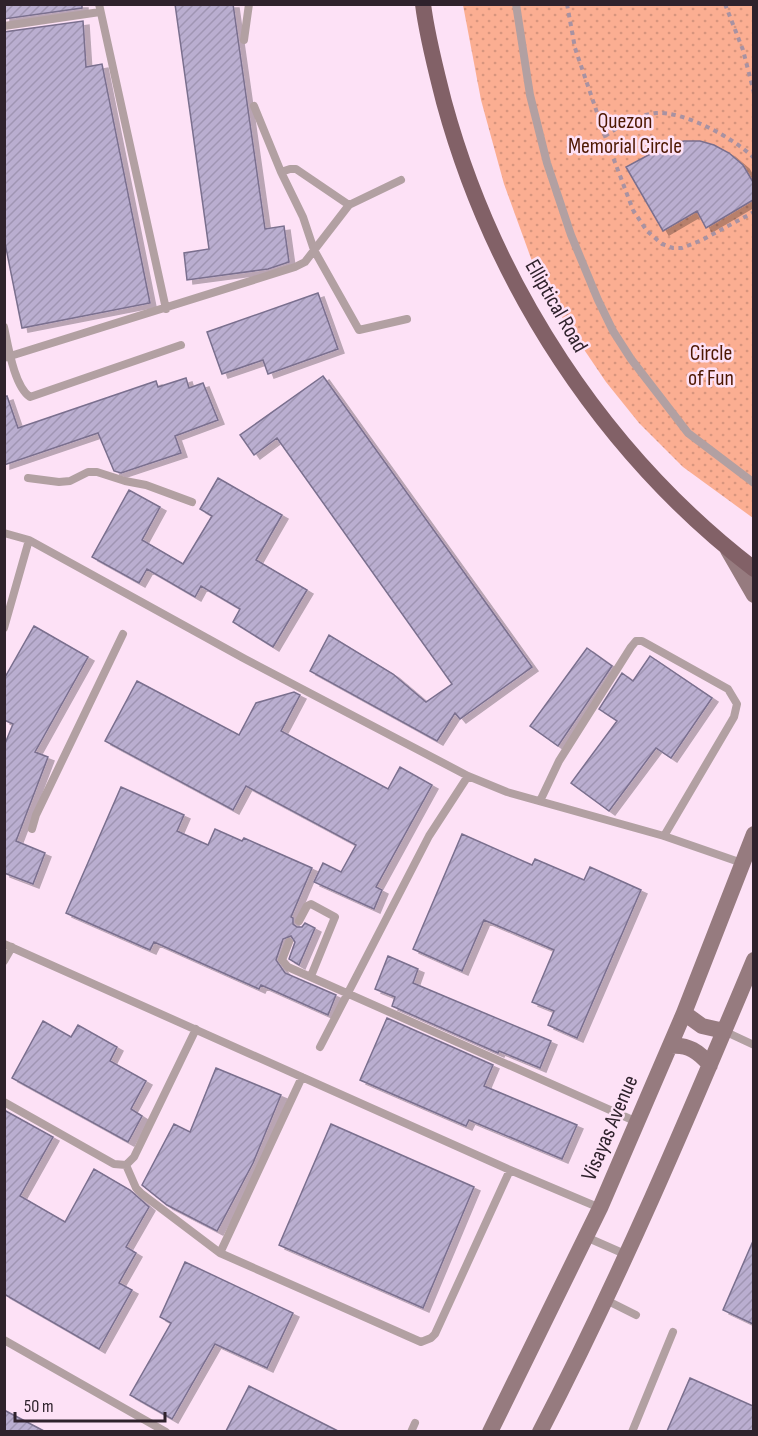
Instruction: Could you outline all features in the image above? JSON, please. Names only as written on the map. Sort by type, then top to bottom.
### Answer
[{"type":"main road","name":"Elliptical Road","points":[[423,4],[438,80],[472,189],[492,237],[528,307],[570,373],[617,436],[669,494],[728,550],[753,569]]},
{"type":"main road","points":[[728,550],[753,595]]},
{"type":"main road","name":"Visayas Avenue","points":[[490,1431],[600,1208],[727,907],[753,834]]},
{"type":"main road","points":[[540,1431],[627,1255],[753,960]]},
{"type":"main road","points":[[684,1012],[702,1026],[724,1031]]},
{"type":"main road","points":[[670,1046],[688,1047],[696,1051],[710,1065]]},
{"type":"lane","points":[[244,40],[249,4]]},
{"type":"lane","points":[[516,4],[537,130],[562,209],[598,300],[613,331],[631,359],[688,433],[753,483]]},
{"type":"lane","points":[[4,26],[99,8],[166,309]]},
{"type":"lane","points":[[254,106],[280,172],[303,217],[314,250],[359,330],[407,319]]},
{"type":"lane","points":[[280,172],[296,169],[350,205]]},
{"type":"lane","points":[[7,357],[295,267],[305,262],[350,205],[401,180]]},
{"type":"lane","points":[[4,327],[7,357],[24,393],[30,396],[181,345]]},
{"type":"lane","points":[[28,478],[59,482],[70,481],[88,472],[97,472],[146,485],[192,502]]},
{"type":"lane","points":[[4,533],[29,540],[245,659],[468,776],[507,792],[664,836],[742,863]]},
{"type":"lane","points":[[4,628],[29,540]]},
{"type":"lane","points":[[32,829],[36,815],[123,634]]},
{"type":"lane","points":[[540,801],[559,761],[631,647],[636,641],[642,641],[728,689],[737,704],[734,717],[664,836]]},
{"type":"lane","points":[[320,1047],[429,836],[468,776]]},
{"type":"lane","points":[[299,921],[307,906],[311,904],[335,917],[311,976]]},
{"type":"lane","points":[[290,942],[282,960],[283,964],[637,1122]]},
{"type":"lane","points":[[4,961],[8,945],[510,1170],[600,1208]]},
{"type":"lane","points":[[4,1102],[114,1164],[126,1165],[134,1157],[196,1029]]},
{"type":"lane","points":[[724,1031],[753,1045]]},
{"type":"lane","points":[[220,1253],[302,1077]]},
{"type":"lane","points":[[126,1165],[136,1188],[142,1194],[220,1253],[415,1341],[426,1341],[435,1334],[510,1170]]},
{"type":"lane","points":[[586,1237],[627,1255]]},
{"type":"lane","points":[[606,1300],[636,1315]]},
{"type":"lane","points":[[632,1431],[673,1332]]},
{"type":"lane","points":[[4,1340],[166,1431]]},
{"type":"path","points":[[567,4],[575,48],[604,136],[633,210],[647,231],[662,244],[682,248],[702,240],[753,212]]},
{"type":"path","points":[[725,4],[742,50],[753,93]]},
{"type":"path","points":[[604,136],[644,115],[659,113],[693,120],[708,127],[753,158]]},
{"type":"green space","name":"Quezon Memorial Circle","points":[[463,5],[753,5],[753,518],[683,467],[639,423],[606,382],[560,314],[532,261],[504,184],[481,100]]},
{"type":"building","points":[[4,4],[82,4],[82,8],[4,19]]},
{"type":"building","points":[[175,4],[233,4],[265,229],[284,226],[289,262],[268,269],[187,280],[184,253],[209,249]]},
{"type":"building","points":[[83,21],[86,67],[102,64],[150,303],[22,328],[4,238],[4,32]]},
{"type":"building","points":[[684,141],[700,141],[729,153],[743,165],[753,182],[753,200],[706,228],[697,211],[663,231],[626,167],[667,145]]},
{"type":"building","points":[[318,293],[338,349],[268,374],[263,360],[222,374],[207,332]]},
{"type":"building","points":[[323,376],[532,667],[460,719],[455,713],[437,741],[310,671],[329,635],[393,674],[426,702],[452,684],[277,438],[254,455],[240,435]]},
{"type":"building","points":[[186,378],[189,388],[203,383],[218,420],[175,436],[181,453],[121,473],[114,471],[98,433],[4,465],[4,397],[7,396],[18,428],[156,381],[158,387]]},
{"type":"building","points":[[218,478],[282,515],[256,560],[307,590],[273,647],[233,622],[240,609],[201,586],[195,597],[147,569],[139,583],[92,557],[129,490],[160,507],[142,540],[183,564],[212,516],[200,509]]},
{"type":"building","points":[[34,626],[88,657],[35,752],[48,757],[16,841],[45,853],[33,884],[4,873],[4,746],[13,724],[4,720],[4,679]]},
{"type":"building","points":[[587,648],[612,666],[558,746],[530,726]]},
{"type":"building","points":[[650,656],[712,698],[671,758],[656,748],[609,811],[571,783],[617,721],[599,709],[622,673],[633,681]]},
{"type":"building","points":[[137,681],[239,735],[256,703],[294,692],[300,695],[281,731],[388,789],[400,767],[432,785],[376,887],[382,890],[374,909],[314,882],[323,863],[341,872],[356,845],[246,786],[233,810],[105,741]]},
{"type":"building","points":[[121,787],[184,815],[177,831],[208,845],[215,829],[242,841],[244,838],[312,868],[291,917],[293,924],[297,927],[302,927],[305,923],[315,928],[299,965],[289,959],[295,942],[291,936],[283,939],[276,960],[285,973],[336,995],[328,1015],[261,985],[259,989],[154,942],[150,950],[66,913]]},
{"type":"building","points":[[462,834],[532,865],[535,859],[584,880],[590,867],[641,890],[577,1038],[548,1025],[554,1011],[532,1002],[554,950],[484,920],[462,971],[413,949]]},
{"type":"building","points":[[388,956],[418,969],[413,983],[551,1041],[540,1068],[499,1051],[498,1053],[392,1006],[395,997],[375,989]]},
{"type":"building","points":[[387,1018],[493,1065],[484,1086],[577,1125],[562,1159],[469,1120],[466,1126],[360,1080]]},
{"type":"building","points":[[43,1021],[71,1037],[78,1025],[117,1047],[110,1061],[146,1081],[131,1109],[142,1116],[128,1142],[12,1078]]},
{"type":"building","points":[[216,1068],[281,1095],[253,1163],[217,1231],[167,1205],[142,1185],[174,1124],[190,1132]]},
{"type":"building","points":[[4,1110],[53,1137],[20,1196],[65,1222],[94,1169],[130,1190],[149,1207],[126,1247],[136,1253],[119,1283],[132,1290],[99,1349],[4,1294]]},
{"type":"building","points":[[331,1124],[474,1187],[423,1308],[279,1245]]},
{"type":"building","points":[[753,1241],[753,1324],[723,1310]]},
{"type":"building","points":[[185,1262],[293,1313],[267,1368],[215,1344],[172,1419],[130,1395],[171,1323],[160,1317]]},
{"type":"building","points":[[690,1378],[753,1406],[753,1431],[667,1431]]},
{"type":"building","points":[[249,1386],[338,1431],[226,1431]]},
{"type":"building","points":[[4,1410],[44,1431],[4,1431]]},
{"type":"park label","name":"Circle of Fun","points":[[711,366]]}]
